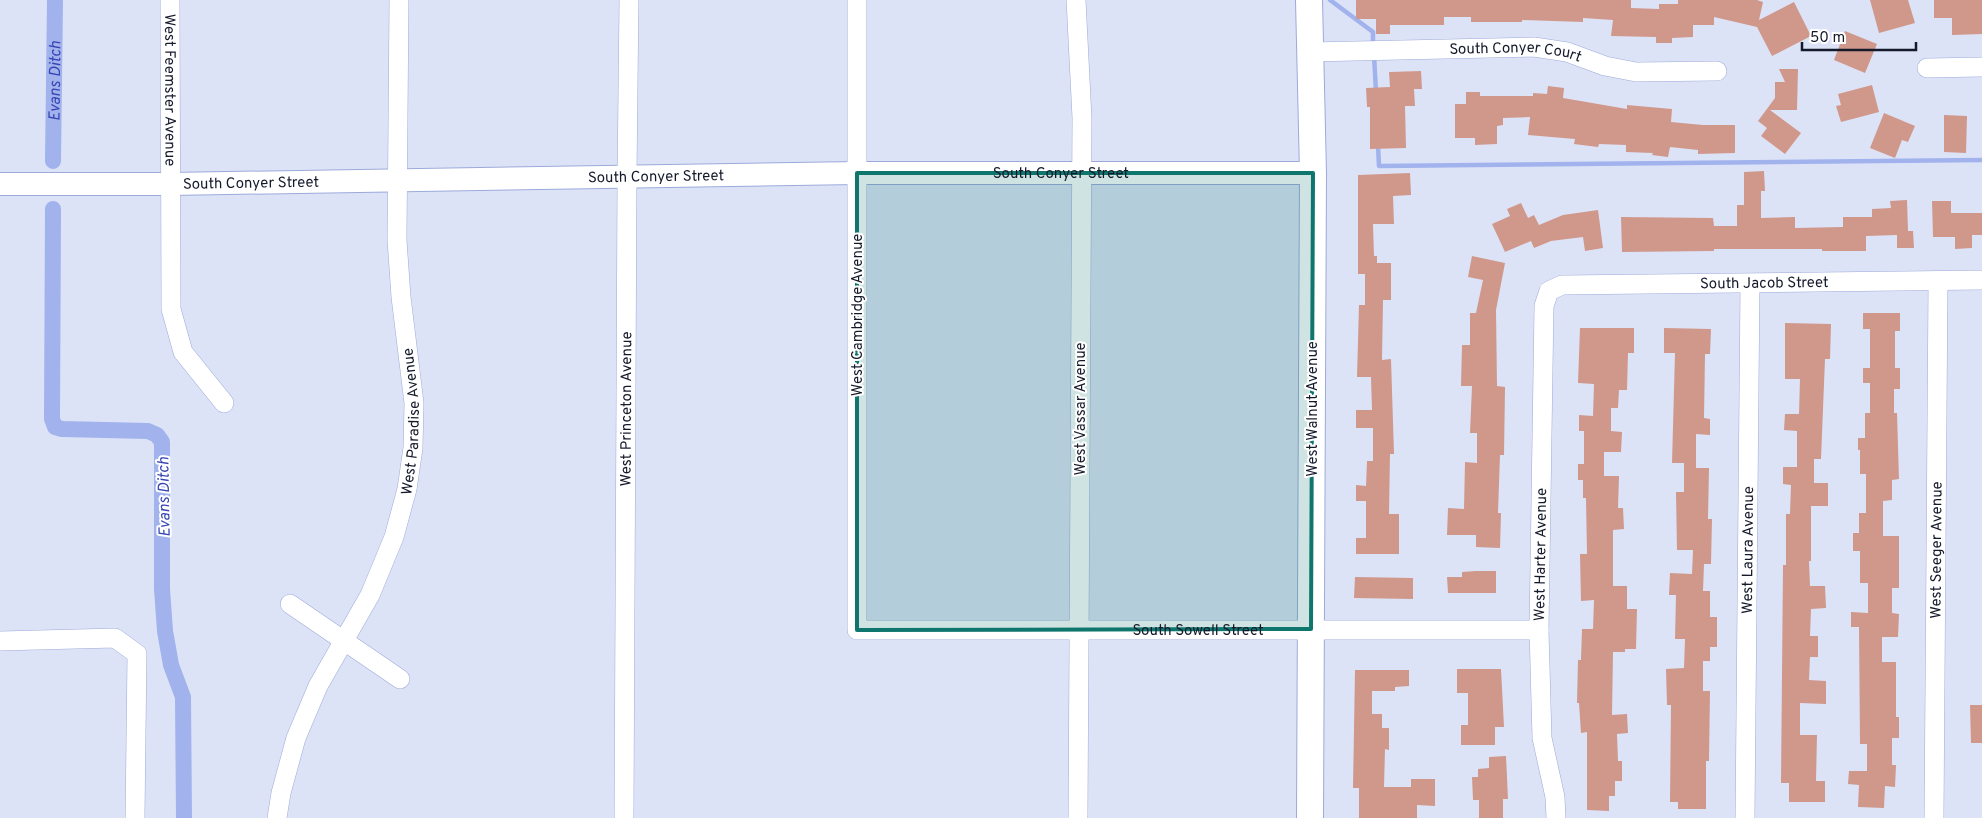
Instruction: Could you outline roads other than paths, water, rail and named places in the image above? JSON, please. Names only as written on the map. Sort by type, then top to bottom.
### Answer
[{"type":"main road","name":"West Walnut Avenue","points":[[1309,0],[1313,173],[1310,818]]},
{"type":"street","name":"West Feemster Avenue","points":[[170,0],[171,309],[183,352],[224,403]]},
{"type":"street","name":"West Paradise Avenue","points":[[277,818],[281,794],[296,738],[318,686],[370,595],[394,537],[407,489],[413,448],[414,403],[400,298],[397,240],[399,0]]},
{"type":"street","name":"West Princeton Avenue","points":[[624,818],[629,0]]},
{"type":"street","name":"West Cambridge Avenue","points":[[857,0],[857,630]]},
{"type":"street","name":"West Vassar Avenue","points":[[1076,0],[1082,118],[1078,818]]},
{"type":"street","name":"South Conyer Court","points":[[1310,52],[1534,47],[1567,52],[1605,66],[1636,72],[1717,71]]},
{"type":"street","points":[[1927,68],[1982,68]]},
{"type":"street","name":"South Conyer Street","points":[[0,184],[170,184],[857,173],[1313,173]]},
{"type":"street","name":"South Jacob Street","points":[[1549,291],[1562,285],[1982,280]]},
{"type":"street","name":"West Seeger Avenue","points":[[1934,818],[1938,282]]},
{"type":"street","name":"West Laura Avenue","points":[[1745,818],[1750,284]]},
{"type":"street","name":"West Harter Avenue","points":[[1549,291],[1544,306],[1539,630],[1542,738],[1555,797],[1556,818]]},
{"type":"street","points":[[290,604],[400,679]]},
{"type":"street","name":"South Sowell Street","points":[[857,630],[1539,630]]},
{"type":"street","points":[[0,641],[115,638],[136,654],[135,818]]},
{"type":"waterway","name":"Evans Ditch","points":[[53,161],[55,0]]},
{"type":"waterway","points":[[1330,0],[1373,32],[1373,47]]},
{"type":"waterway","points":[[1374,55],[1376,92]]},
{"type":"waterway","points":[[1378,145],[1379,166],[1982,160]]},
{"type":"waterway","name":"Evans Ditch","points":[[53,209],[52,419],[55,427],[62,429],[148,431],[157,435],[162,442],[162,589],[165,631],[171,665],[183,697],[184,818]]}]
